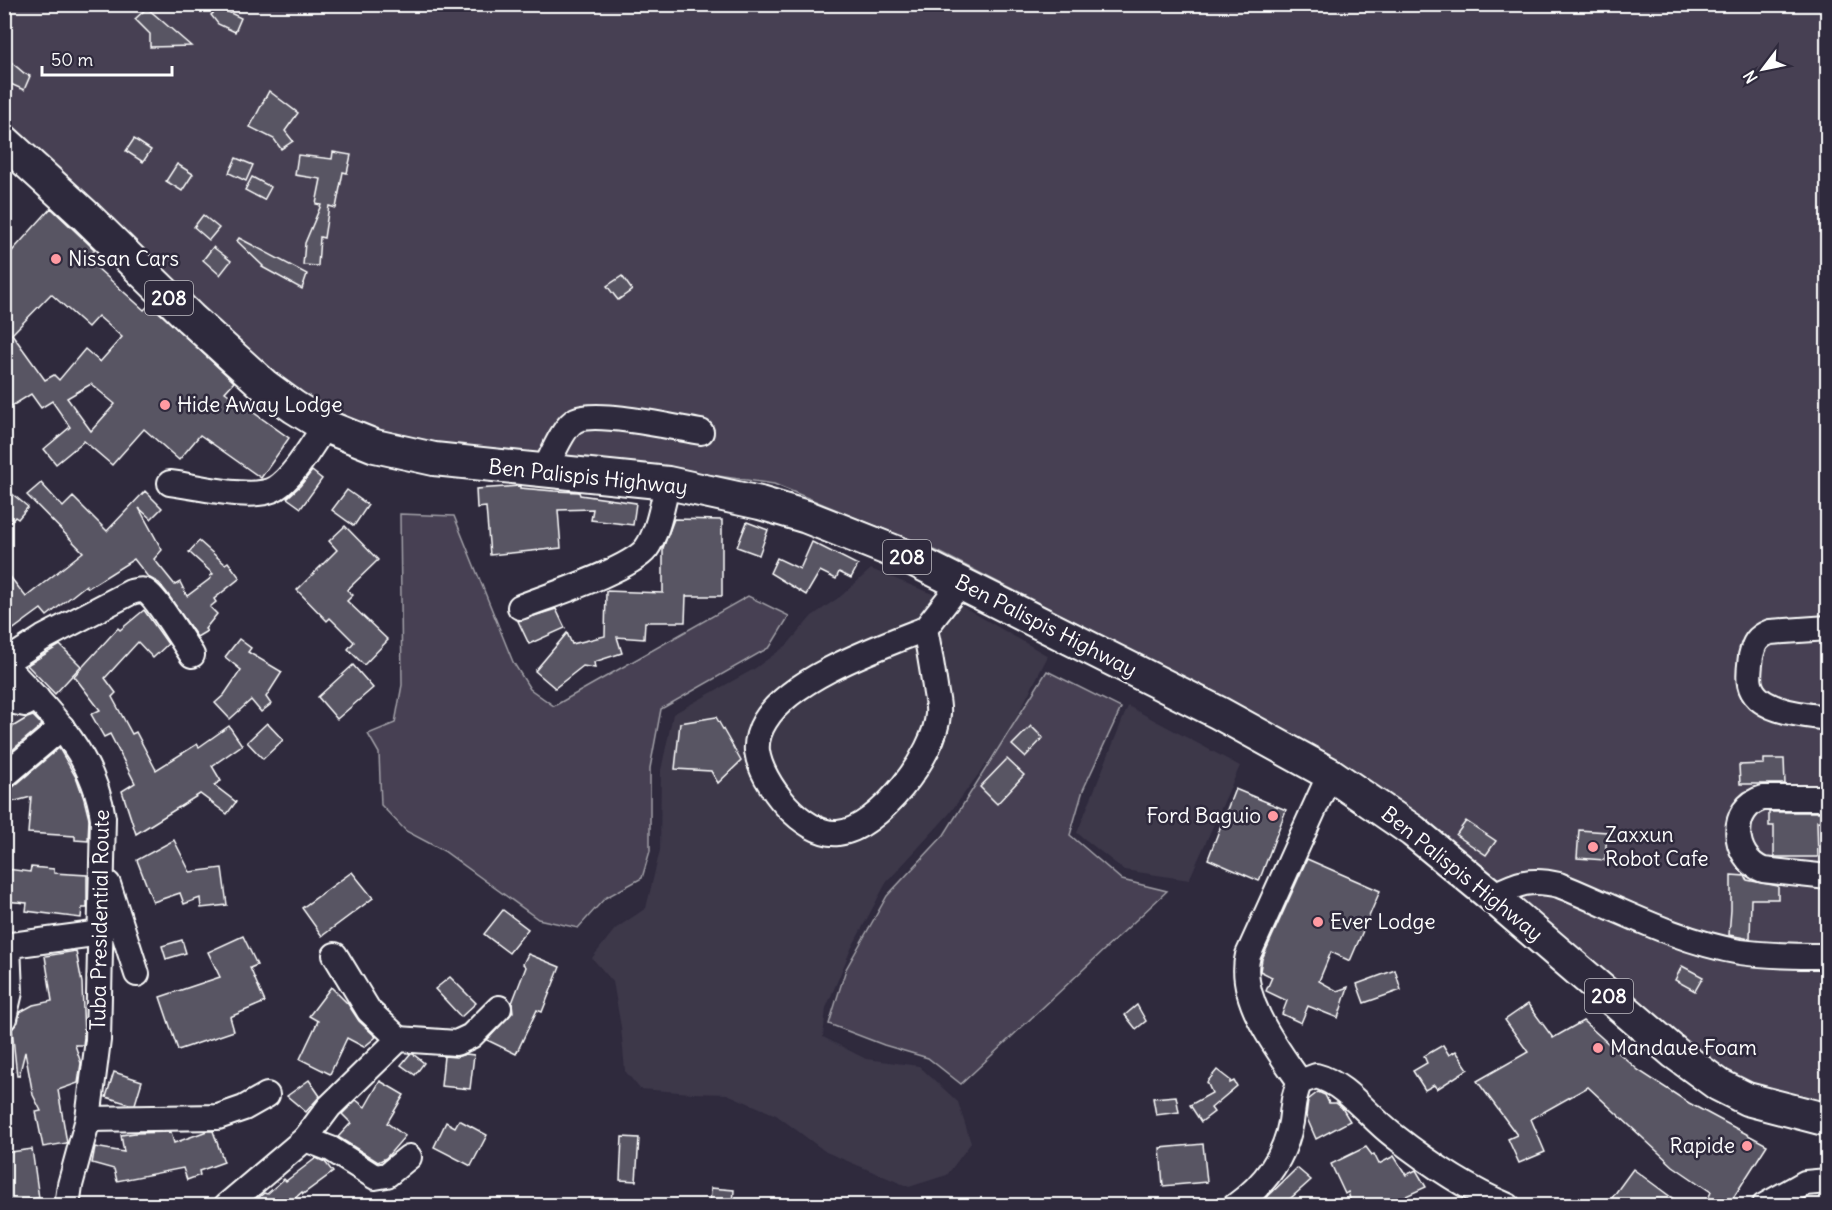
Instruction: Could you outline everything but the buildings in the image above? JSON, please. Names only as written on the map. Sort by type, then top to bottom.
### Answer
[{"type":"main road","name":"Ben Palispis Highway","points":[[4,141],[87,217],[189,318],[265,386],[325,426],[375,446],[416,455],[482,465],[668,483],[760,503],[807,517],[908,557],[1220,713],[1330,774],[1413,831],[1675,1053],[1719,1085],[1747,1099],[1827,1120]]},
{"type":"street","points":[[544,471],[564,431],[575,420],[598,416],[701,432]]},
{"type":"street","points":[[170,483],[245,493],[270,491],[285,481],[325,426]]},
{"type":"street","points":[[520,607],[631,561],[645,549],[654,534],[668,483]]},
{"type":"street","points":[[925,629],[938,713],[935,730],[926,752],[913,774],[870,820],[853,830],[836,834],[817,829],[797,817],[778,798],[757,752],[758,735],[765,720],[782,701],[817,676],[864,653],[925,629],[960,584]]},
{"type":"street","points":[[4,663],[43,638],[131,592],[140,591],[145,591],[156,601],[192,655]]},
{"type":"street","points":[[1827,628],[1770,632],[1763,635],[1753,645],[1749,684],[1754,694],[1762,702],[1773,708],[1827,718]]},
{"type":"street","name":"Tuba Presidential Route","points":[[4,663],[62,727],[81,754],[100,796],[103,818],[98,1040],[88,1119],[70,1185],[67,1206]]},
{"type":"street","points":[[4,700],[25,704],[37,698]]},
{"type":"street","points":[[4,776],[62,727]]},
{"type":"street","points":[[1300,1082],[1264,1026],[1254,1003],[1245,965],[1330,774]]},
{"type":"street","points":[[1827,798],[1763,798],[1756,800],[1743,810],[1738,834],[1740,850],[1753,866],[1763,870],[1827,877]]},
{"type":"street","points":[[102,864],[137,974]]},
{"type":"street","points":[[1492,896],[1524,882],[1544,881],[1559,885],[1682,937],[1712,945],[1765,955],[1827,956]]},
{"type":"street","points":[[4,1018],[10,992],[6,946],[101,933]]},
{"type":"street","points":[[335,955],[369,1011],[399,1039],[456,1043],[471,1036],[499,1008]]},
{"type":"street","points":[[226,1206],[305,1139],[329,1107],[399,1039]]},
{"type":"street","points":[[1235,1206],[1264,1181],[1281,1156],[1287,1140],[1296,1090],[1300,1082],[1316,1076],[1334,1082],[1392,1135],[1465,1183],[1508,1206]]},
{"type":"street","points":[[88,1119],[218,1117],[244,1108],[267,1095]]},
{"type":"street","points":[[305,1139],[331,1149],[375,1177],[387,1176],[409,1157]]},
{"type":"street","points":[[1764,1206],[1804,1183],[1827,1181]]},
{"type":"shaded area","points":[[4,5],[1827,5],[1827,1108],[1741,1085],[1217,701],[1130,650],[939,552],[774,484],[619,462],[456,449],[375,429],[308,404],[5,130]]},
{"type":"shaded area","points":[[400,514],[454,516],[513,662],[530,689],[554,706],[748,596],[789,616],[770,647],[661,709],[650,768],[650,851],[642,878],[605,898],[578,928],[538,919],[444,851],[406,831],[381,805],[379,753],[368,734],[395,723],[402,685]]},
{"type":"shaded area","points":[[871,569],[962,606],[1048,656],[1007,736],[949,814],[886,883],[851,949],[826,1008],[823,1037],[866,1059],[919,1066],[958,1102],[971,1143],[947,1175],[909,1187],[826,1152],[776,1115],[727,1094],[640,1089],[625,1071],[621,1027],[613,982],[592,958],[615,929],[646,908],[660,850],[661,770],[673,714],[754,669],[787,645],[812,616],[841,596]]},
{"type":"shaded area","points":[[1047,671],[1121,708],[1083,790],[1070,835],[1122,880],[1167,891],[961,1084],[928,1058],[884,1045],[829,1024],[846,969],[887,896],[944,835]]},
{"type":"shaded area","points":[[4,675],[49,730],[4,765]]},
{"type":"shaded area","points":[[1128,706],[1240,766],[1189,880],[1124,870],[1077,833]]},
{"type":"place","name":"Nissan Cars","points":[[56,259]]},
{"type":"place","name":"Hide Away Lodge","points":[[165,405]]},
{"type":"place","name":"Ford Baguio","points":[[1273,816]]},
{"type":"place","name":"Zaxxun Robot Cafe","points":[[1593,847]]},
{"type":"place","name":"Ever Lodge","points":[[1318,922]]},
{"type":"place","name":"Mandaue Foam","points":[[1598,1048]]},
{"type":"place","name":"Rapide","points":[[1747,1146]]}]
